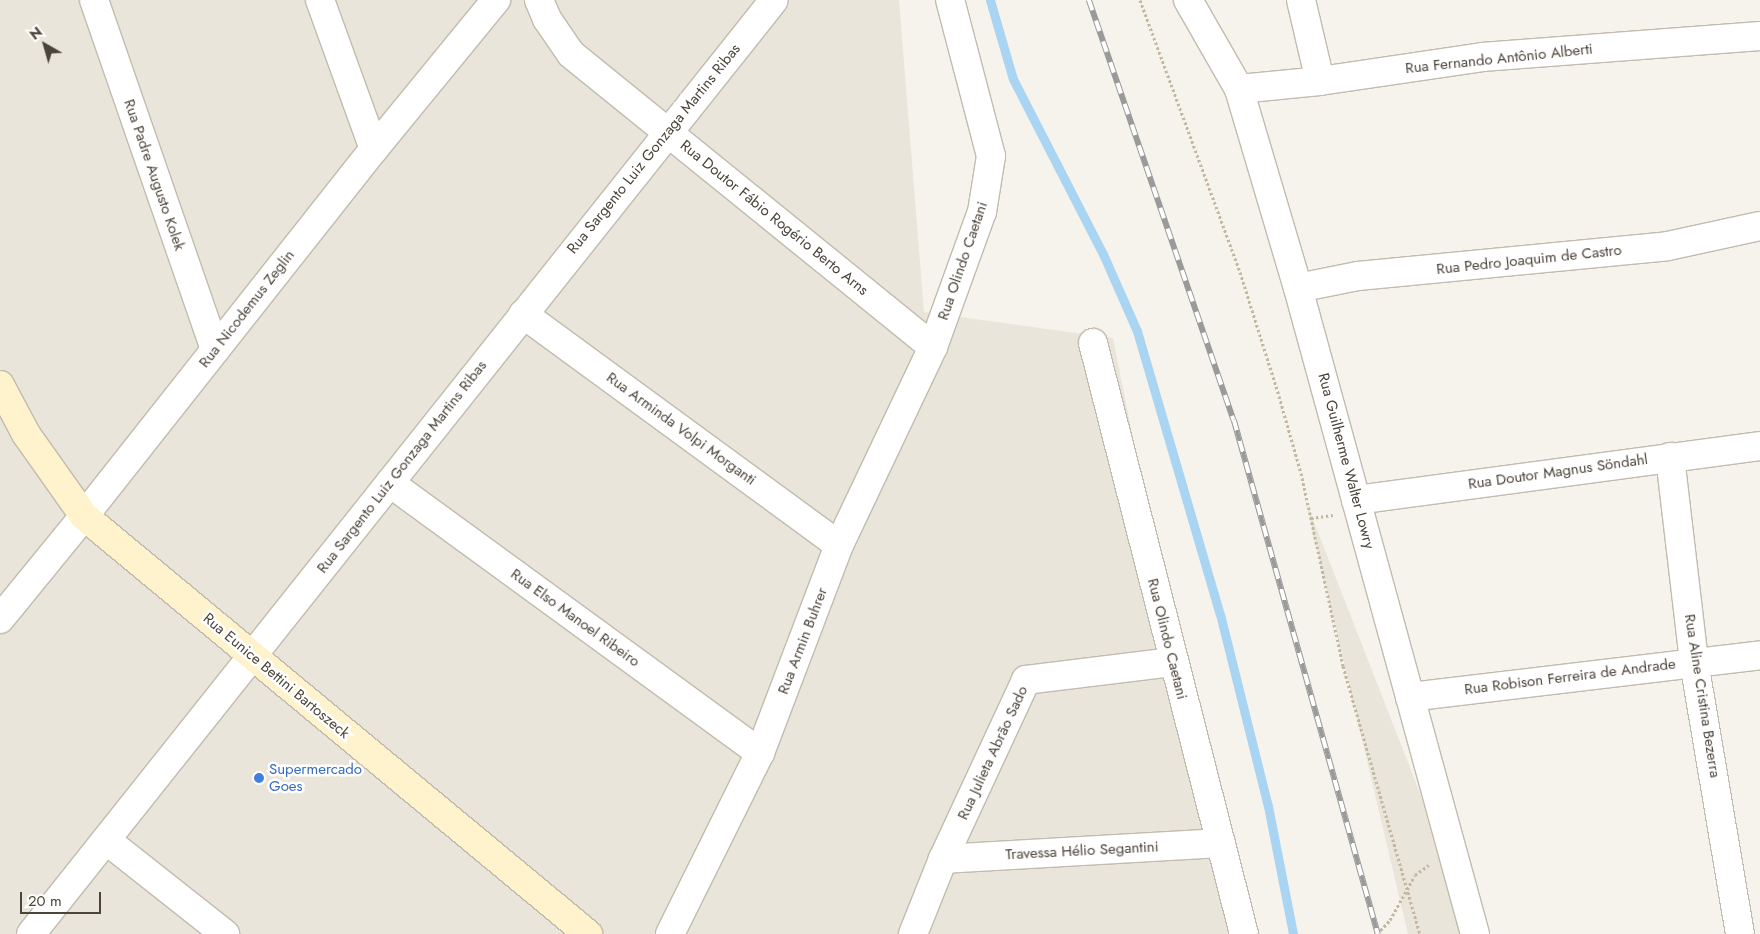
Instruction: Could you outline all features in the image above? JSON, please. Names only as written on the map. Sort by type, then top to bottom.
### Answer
[{"type":"street","name":"Rua Padre Augusto Kolek","points":[[94,0],[215,350]]},
{"type":"street","points":[[320,0],[374,149]]},
{"type":"street","name":"Rua Nicodemus Zeglin","points":[[0,619],[84,516],[374,149],[496,0]]},
{"type":"street","name":"Rua Doutor Fábio Rogério Berto Arns","points":[[539,0],[547,19],[571,54],[933,346]]},
{"type":"street","name":"Rua Sargento Luiz Gonzaga Martins Ribas","points":[[32,934],[774,0]]},
{"type":"street","name":"Rua Olindo Caetani","points":[[933,346],[982,212],[991,156],[950,0]]},
{"type":"street","name":"Rua Guilherme Walter Lowry","points":[[1188,0],[1239,89],[1298,288],[1475,934]]},
{"type":"street","points":[[1301,0],[1320,80]]},
{"type":"street","name":"Rua Fernando Antônio Alberti","points":[[1239,89],[1320,80],[1482,57],[1760,36]]},
{"type":"street","name":"Rua Pedro Joaquim de Castro","points":[[1298,288],[1358,276],[1668,246],[1760,226]]},
{"type":"street","name":"Rua Arminda Volpi Morganti","points":[[524,314],[839,545]]},
{"type":"street","name":"Rua Olindo Caetani","points":[[1093,343],[1244,934]]},
{"type":"street","name":"Rua Armin Buhrer","points":[[670,934],[760,754],[839,545],[933,346]]},
{"type":"street","name":"Rua Eunice Bettini Bartoszeck","points":[[0,385],[26,434],[84,516],[588,934]]},
{"type":"street","name":"Rua Doutor Magnus Söndahl","points":[[1356,500],[1760,446]]},
{"type":"street","name":"Rua Aline Cristina Bezerra","points":[[1670,457],[1694,662],[1740,934]]},
{"type":"street","name":"Rua Elso Manoel Ribeiro","points":[[390,483],[760,754]]},
{"type":"street","name":"Rua Robison Ferreira de Andrade","points":[[1410,697],[1760,655]]},
{"type":"street","name":"Rua Julieta Abrão Sado","points":[[913,934],[943,859],[1026,680],[1173,662]]},
{"type":"street","points":[[106,840],[226,934]]},
{"type":"street","name":"Travessa Hélio Segantini","points":[[943,859],[1221,843]]},
{"type":"path","points":[[1140,0],[1240,272],[1279,396],[1301,474],[1343,666],[1420,934]]},
{"type":"path","points":[[1377,934],[1390,920],[1407,886],[1415,875],[1452,848]]},
{"type":"shaded area","points":[[0,0],[899,0],[924,312],[1113,338],[1232,934],[0,934]]},
{"type":"shaded area","points":[[1305,499],[1475,934],[1408,934]]},
{"type":"waterway","points":[[990,0],[1013,79],[1103,254],[1137,331],[1220,614],[1268,806],[1293,934]]},
{"type":"railway","points":[[1089,0],[1234,420],[1378,934]]},
{"type":"place","name":"Supermercado Goes","points":[[259,778]]}]
